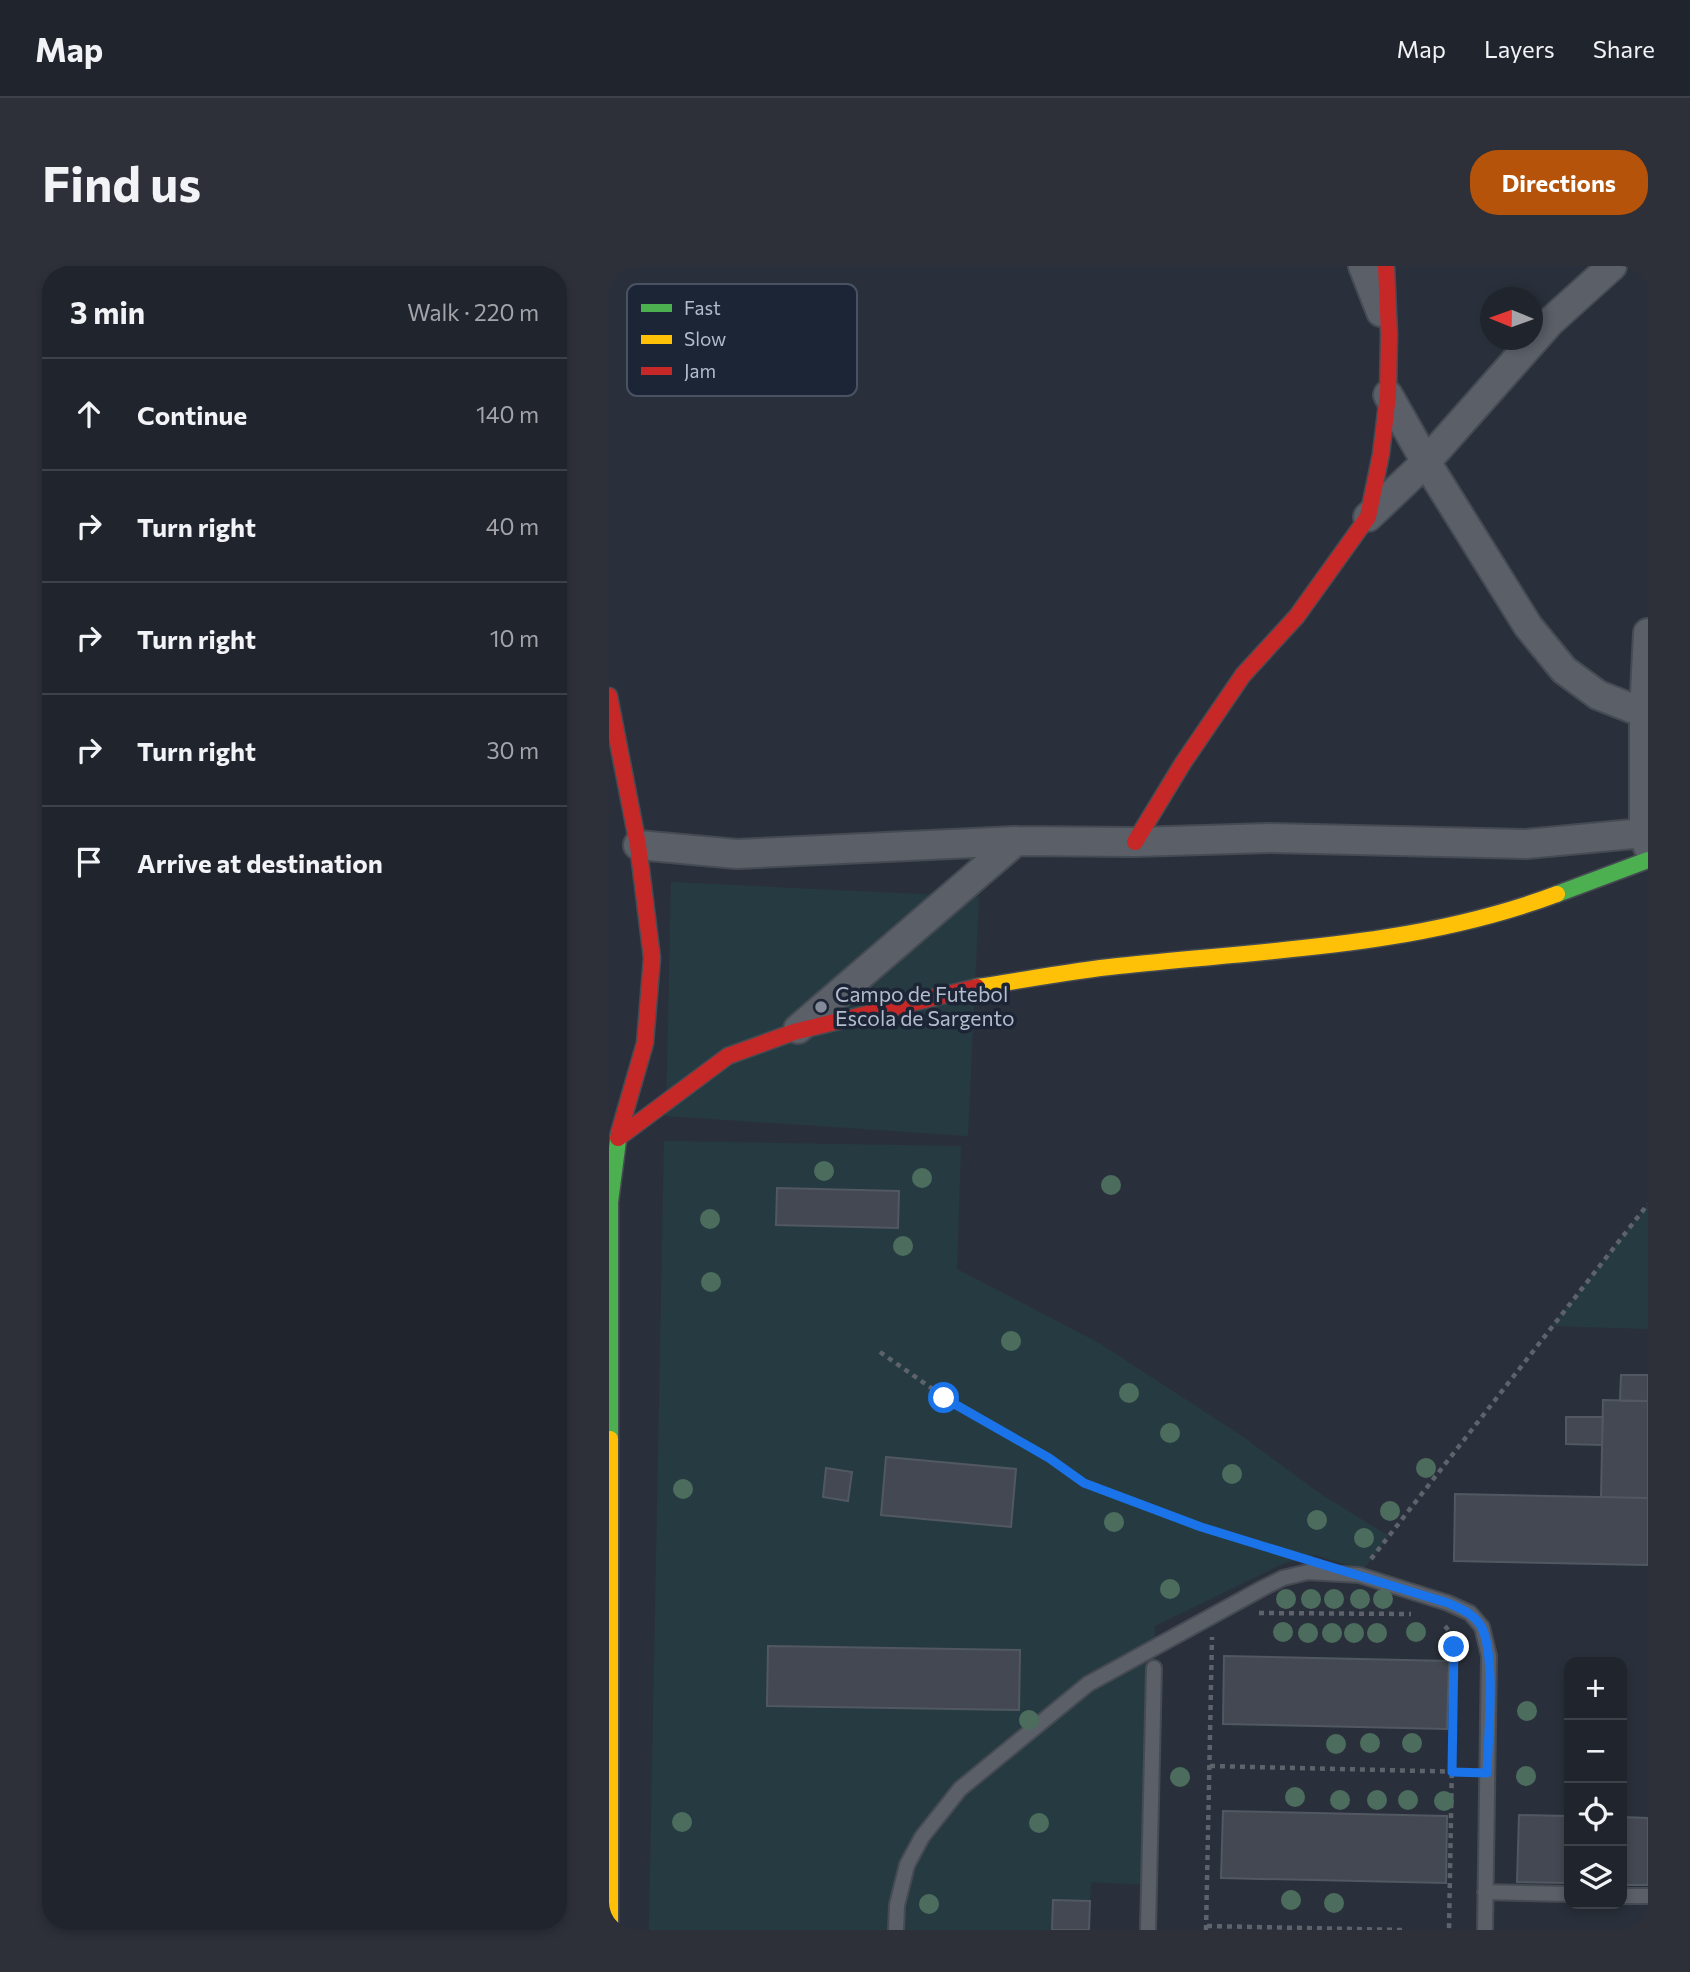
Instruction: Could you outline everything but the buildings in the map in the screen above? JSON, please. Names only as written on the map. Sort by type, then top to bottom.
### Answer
[{"type":"street","points":[[1363,266],[1389,334]]},
{"type":"street","points":[[1368,516],[1381,454],[1388,395],[1389,334],[1385,266]]},
{"type":"street","points":[[1135,842],[1184,763],[1244,675],[1297,616],[1368,516],[1426,462],[1595,270]]},
{"type":"street","points":[[1388,395],[1426,462],[1528,626],[1564,670],[1598,695],[1644,713]]},
{"type":"street","points":[[638,845],[737,855],[1016,841],[1135,842],[1270,838],[1526,844],[1646,840],[1644,713],[1647,641]]},
{"type":"street","points":[[609,696],[638,845],[652,958],[645,1043],[614,1151],[609,1202],[610,1930]]},
{"type":"street","points":[[794,1032],[1016,841]]},
{"type":"street","points":[[614,1151],[728,1056],[794,1032],[967,989],[1116,966],[1311,948],[1437,930],[1523,907],[1648,860]]},
{"type":"lane","points":[[896,1930],[897,1905],[907,1865],[922,1837],[960,1789],[1088,1684],[1283,1578],[1308,1572],[1359,1575],[1448,1603],[1470,1613],[1482,1627],[1489,1656],[1485,1930]]},
{"type":"lane","points":[[1148,1930],[1154,1668]]},
{"type":"lane","points":[[1485,1892],[1564,1894]]},
{"type":"lane","points":[[1627,1896],[1648,1896]]},
{"type":"path","points":[[1359,1575],[1648,1203]]},
{"type":"path","points":[[880,1352],[944,1398],[1049,1458],[1084,1483],[1201,1527],[1293,1555]]},
{"type":"path","points":[[1246,1613],[1422,1614]]},
{"type":"path","points":[[1444,1625],[1453,1636],[1454,1647],[1449,1930]]},
{"type":"path","points":[[1215,1628],[1207,1928],[1402,1930]]},
{"type":"path","points":[[1210,1766],[1487,1773]]},
{"type":"green space","name":"Campo de Futebol Escola de Sargento","points":[[671,882],[979,897],[968,1136],[666,1116]]},
{"type":"green space","points":[[664,1141],[961,1146],[957,1269],[1099,1343],[1242,1436],[1322,1495],[1389,1536],[1363,1570],[1315,1555],[1282,1564],[1155,1626],[1149,1885],[1091,1882],[1090,1901],[1053,1900],[1052,1930],[649,1930]]},
{"type":"green space","points":[[1648,1204],[1648,1329],[1552,1326]]},
{"type":"traffic: fast","points":[[1557,894],[1648,860]]},
{"type":"traffic: fast","points":[[610,1439],[610,1202],[619,1133]]},
{"type":"traffic: slow","points":[[977,987],[1100,968],[1395,936],[1504,912],[1557,894]]},
{"type":"traffic: slow","points":[[610,1439],[610,1930]]},
{"type":"traffic: jam","points":[[1135,842],[1183,763],[1243,675],[1297,616],[1368,517],[1381,454],[1388,395],[1386,266]]},
{"type":"traffic: jam","points":[[609,696],[638,845],[652,958],[645,1043],[619,1133]]},
{"type":"traffic: jam","points":[[618,1138],[728,1056],[794,1032],[977,987]]},
{"type":"place","name":"Campo de Futebol Escola de Sargento","points":[[821,1007]]},
{"type":"route","points":[[944,1398],[1049,1458],[1084,1483],[1201,1527],[1448,1603],[1470,1613],[1482,1627],[1489,1656],[1487,1773],[1452,1772],[1454,1647]]}]
